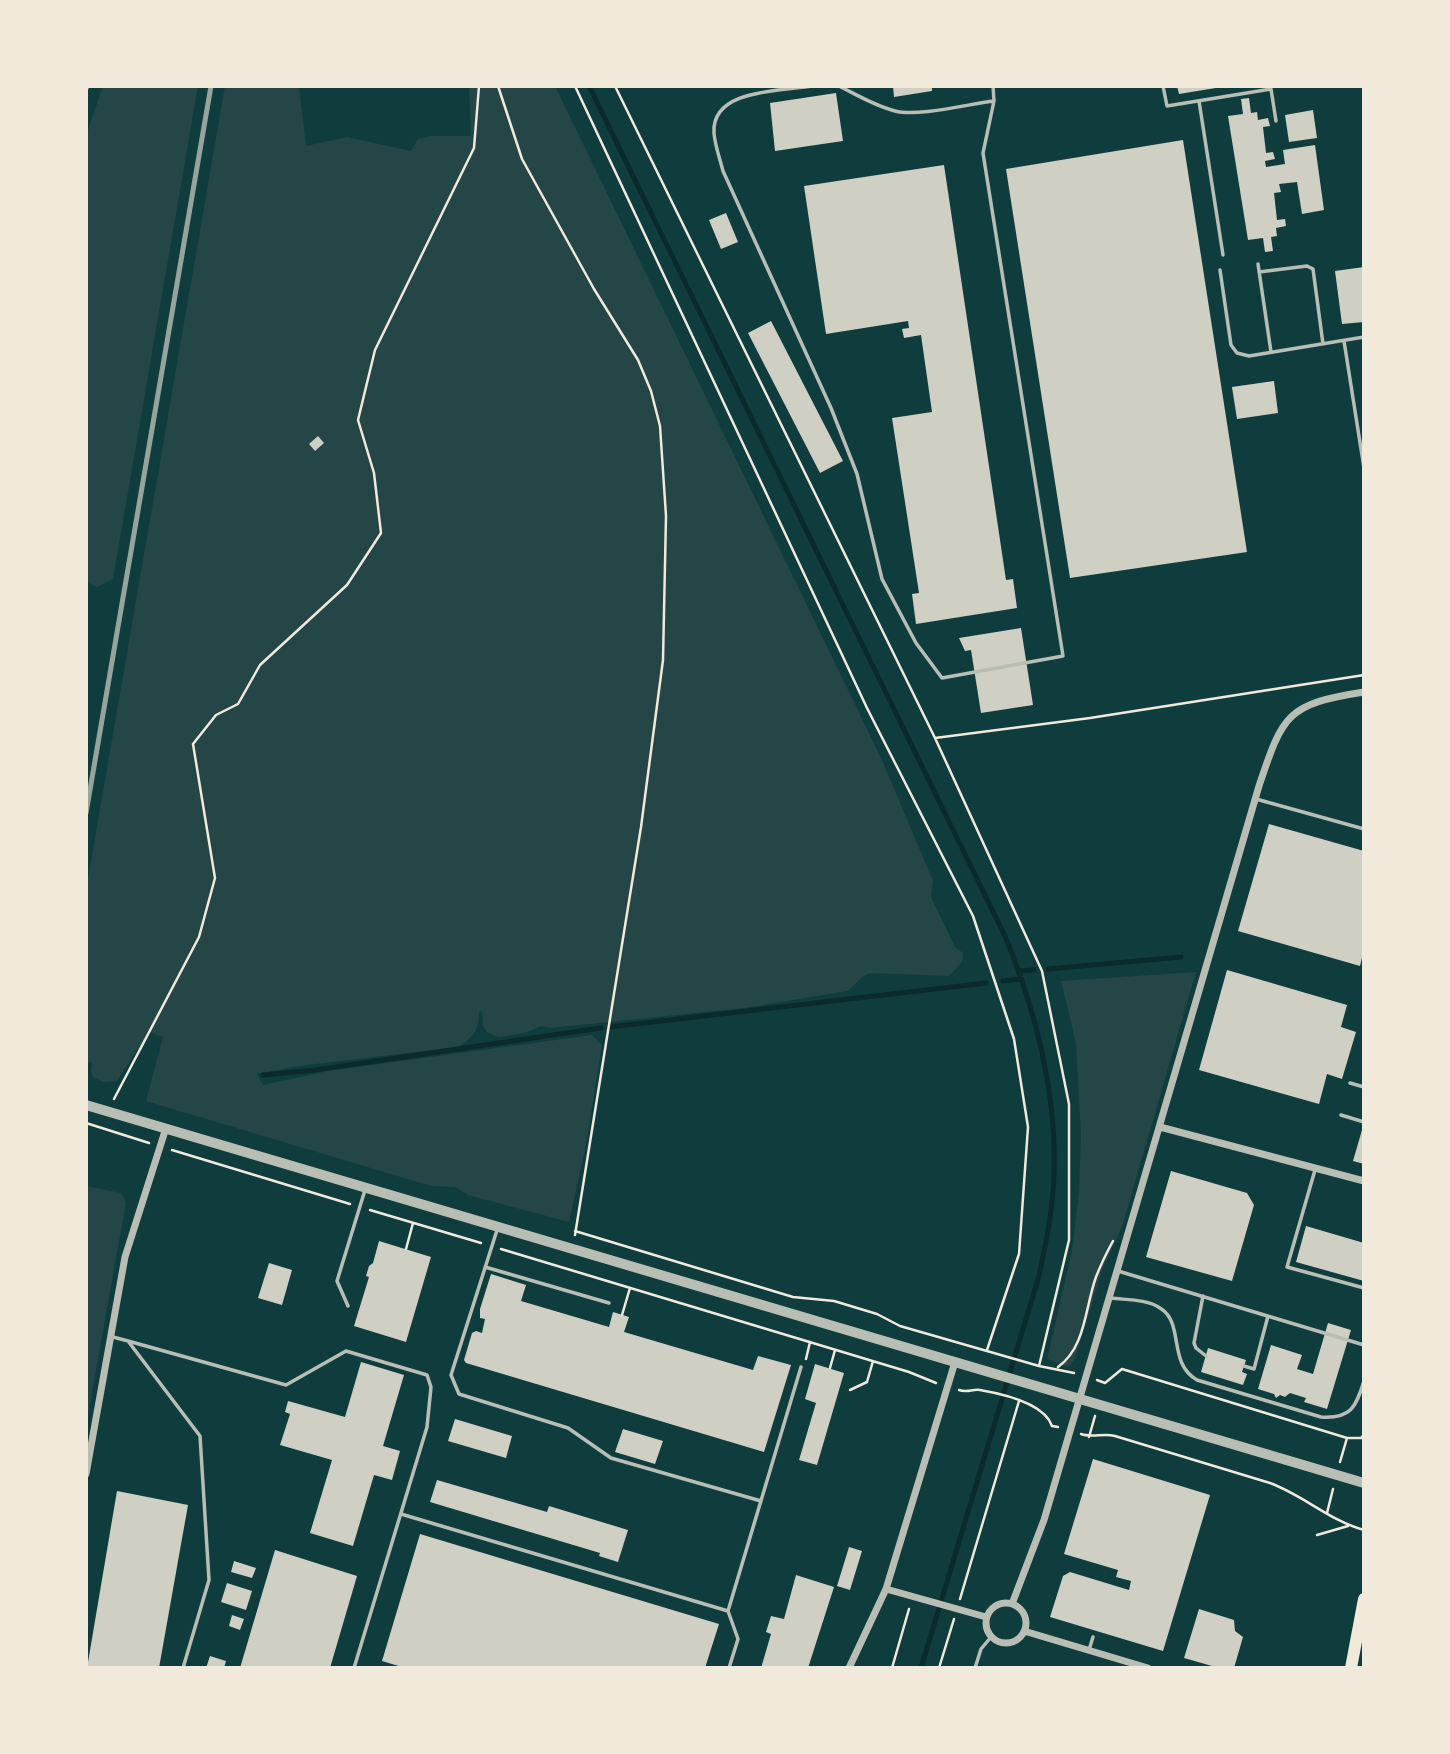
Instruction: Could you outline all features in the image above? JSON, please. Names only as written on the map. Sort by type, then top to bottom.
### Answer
[{"type":"main road","points":[[1351,1668],[1364,1599]]},
{"type":"street","points":[[1012,1604],[1044,1520],[1256,799],[1278,735],[1295,713],[1318,700],[1364,692]]},
{"type":"street","points":[[86,1105],[1364,1483]]},
{"type":"street","points":[[1160,1127],[1364,1181]]},
{"type":"street","points":[[86,1474],[125,1257],[166,1129]]},
{"type":"street","points":[[849,1668],[886,1589],[955,1363]]},
{"type":"street","points":[[886,1589],[986,1617]]},
{"type":"street","points":[[999,1604],[1012,1604],[1018,1607],[1025,1618],[1024,1631],[1021,1637],[1009,1643],[996,1641],[991,1637],[986,1617],[999,1604]]},
{"type":"street","points":[[1024,1631],[1148,1668]]},
{"type":"lane","points":[[812,86],[733,99],[722,108],[716,119],[713,131],[716,147],[723,171],[831,408],[857,474],[882,579],[916,643],[943,678],[1063,656],[983,153],[994,101],[993,86]]},
{"type":"lane","points":[[839,86],[876,105],[897,112],[917,112],[994,101]]},
{"type":"lane","points":[[1163,86],[1167,106],[1271,89],[1276,121]]},
{"type":"lane","points":[[1199,101],[1223,255]]},
{"type":"lane","points":[[1258,264],[1271,353]]},
{"type":"lane","points":[[1259,272],[1311,267],[1314,272],[1323,344]]},
{"type":"lane","points":[[1220,270],[1233,350],[1242,355],[1271,353],[1364,337]]},
{"type":"lane","points":[[1344,341],[1364,468]]},
{"type":"lane","points":[[1256,799],[1364,829]]},
{"type":"lane","points":[[1350,1083],[1364,1087]]},
{"type":"lane","points":[[1341,1115],[1364,1122]]},
{"type":"lane","points":[[1316,1168],[1287,1267],[1364,1288]]},
{"type":"lane","points":[[348,1306],[337,1281],[366,1188]]},
{"type":"lane","points":[[498,1227],[451,1375],[459,1394],[568,1428],[611,1458],[761,1501]]},
{"type":"lane","points":[[485,1267],[609,1303]]},
{"type":"lane","points":[[1118,1270],[1364,1345]]},
{"type":"lane","points":[[1203,1296],[1194,1343],[1206,1356]]},
{"type":"lane","points":[[1109,1298],[1142,1302],[1161,1308],[1172,1324],[1181,1363],[1197,1380],[1330,1418],[1351,1410],[1357,1402],[1364,1381]]},
{"type":"lane","points":[[1244,1367],[1254,1369],[1268,1316]]},
{"type":"lane","points":[[111,1336],[286,1385],[346,1350],[427,1375],[431,1395],[427,1427],[354,1668]]},
{"type":"lane","points":[[128,1341],[200,1436],[209,1580],[183,1668]]},
{"type":"lane","points":[[729,1668],[738,1639],[729,1611],[802,1367]]},
{"type":"lane","points":[[401,1514],[729,1611]]},
{"type":"lane","points":[[975,1668],[981,1649],[991,1637]]},
{"type":"lane","points":[[1089,1650],[1093,1637]]},
{"type":"path","points":[[86,92],[88,86]]},
{"type":"path","points":[[108,1111],[199,937],[215,878],[193,744],[216,715],[238,704],[260,666],[347,585],[381,533],[374,473],[358,420],[375,350],[474,148],[479,86]]},
{"type":"path","points":[[498,86],[522,159],[594,289],[638,360],[651,391],[660,426],[666,516],[663,660],[641,827],[575,1231],[569,1248]]},
{"type":"path","points":[[575,86],[867,708],[973,916],[1014,1039],[1028,1126],[1019,1254],[987,1350]]},
{"type":"path","points":[[615,86],[935,738],[1042,971],[1069,1104],[1069,1240],[1039,1366]]},
{"type":"path","points":[[935,738],[1090,718],[1364,675]]},
{"type":"path","points":[[406,1249],[414,1223]]},
{"type":"path","points":[[575,1231],[793,1297],[834,1301],[877,1314],[900,1326],[1039,1366],[1105,1382],[1122,1369],[1347,1438],[1363,1437]]},
{"type":"path","points":[[622,1315],[630,1288]]},
{"type":"path","points":[[806,1360],[810,1342]]},
{"type":"path","points":[[830,1368],[835,1350]]},
{"type":"path","points":[[850,1390],[867,1382],[873,1361]]},
{"type":"path","points":[[986,1392],[1037,1407],[1049,1416],[1052,1426],[1089,1437],[1103,1433],[1115,1436],[1288,1489],[1348,1525],[1364,1530]]},
{"type":"path","points":[[959,1602],[1019,1402]]},
{"type":"path","points":[[1317,1535],[1348,1525]]},
{"type":"path","points":[[892,1668],[912,1595]]},
{"type":"path","points":[[939,1668],[955,1615]]},
{"type":"shaded area","points":[[103,86],[198,86],[113,579],[97,587],[86,582],[86,136]]},
{"type":"shaded area","points":[[225,86],[299,86],[306,146],[347,137],[411,151],[418,139],[431,136],[471,136],[469,86],[555,86],[882,760],[933,881],[931,897],[955,947],[963,953],[962,962],[949,976],[870,973],[848,991],[744,1008],[551,1028],[541,1026],[525,1033],[499,1037],[488,1033],[483,1026],[482,1011],[479,1012],[474,1033],[458,1047],[299,1066],[257,1074],[263,1085],[328,1071],[592,1035],[602,1045],[586,1145],[569,1222],[468,1195],[455,1187],[431,1186],[146,1101],[163,1037],[149,1032],[117,1081],[104,1082],[94,1078],[91,1073],[92,1062],[86,1063],[86,890]]},
{"type":"shaded area","points":[[1196,972],[1122,1227],[1103,1268],[1075,1359],[1068,1367],[1047,1359],[1072,1251],[1079,1193],[1081,1134],[1076,1043],[1061,981]]},
{"type":"shaded area","points":[[86,1186],[121,1193],[126,1202],[86,1427]]},
{"type":"building","points":[[893,86],[932,86],[932,91],[894,97]]},
{"type":"building","points":[[1177,86],[1222,86],[1222,87],[1179,94]]},
{"type":"building","points":[[836,93],[843,141],[775,151],[770,103]]},
{"type":"building","points":[[1249,98],[1251,113],[1257,112],[1258,120],[1268,118],[1270,126],[1263,127],[1266,153],[1273,152],[1275,159],[1265,161],[1266,167],[1285,164],[1283,150],[1315,145],[1324,210],[1302,214],[1297,182],[1279,184],[1281,192],[1274,193],[1277,220],[1285,219],[1286,226],[1276,228],[1277,236],[1271,237],[1273,251],[1265,252],[1263,238],[1248,240],[1228,116],[1243,114],[1241,99]]},
{"type":"building","points":[[1313,110],[1317,138],[1289,142],[1285,115]]},
{"type":"building","points":[[1183,140],[1247,552],[1070,578],[1006,169]]},
{"type":"building","points":[[944,165],[1006,580],[1013,579],[1017,608],[916,624],[912,594],[919,593],[892,418],[932,412],[921,335],[904,338],[902,329],[909,328],[908,321],[826,334],[804,186]]},
{"type":"building","points":[[726,213],[738,242],[721,249],[709,220]]},
{"type":"building","points":[[1364,267],[1364,322],[1342,324],[1335,271]]},
{"type":"building","points":[[771,321],[843,461],[820,473],[748,333]]},
{"type":"building","points":[[1274,381],[1278,413],[1237,419],[1232,387]]},
{"type":"building","points":[[318,436],[324,443],[315,451],[309,444]]},
{"type":"building","points":[[1021,628],[1033,705],[981,713],[971,650],[965,651],[959,638]]},
{"type":"building","points":[[1269,824],[1364,851],[1364,949],[1360,966],[1238,931]]},
{"type":"building","points":[[1227,970],[1347,1005],[1341,1027],[1356,1032],[1342,1079],[1327,1074],[1319,1104],[1199,1070]]},
{"type":"building","points":[[1364,1130],[1364,1164],[1353,1161]]},
{"type":"building","points":[[1171,1171],[1247,1193],[1254,1205],[1232,1281],[1146,1257]]},
{"type":"building","points":[[1306,1226],[1364,1243],[1364,1281],[1296,1262]]},
{"type":"building","points":[[379,1241],[431,1257],[406,1342],[354,1326],[369,1277],[366,1276]]},
{"type":"building","points":[[269,1263],[292,1270],[282,1305],[258,1298]]},
{"type":"building","points":[[491,1274],[526,1285],[521,1301],[609,1327],[613,1312],[629,1317],[624,1332],[753,1370],[758,1356],[791,1365],[764,1452],[466,1363],[464,1360],[472,1333],[482,1333],[485,1319],[480,1318],[480,1309]]},
{"type":"building","points":[[1328,1323],[1351,1330],[1327,1409],[1304,1402],[1306,1398],[1290,1393],[1276,1398],[1274,1394],[1258,1389],[1271,1345],[1302,1355],[1297,1369],[1313,1374]]},
{"type":"building","points":[[1208,1348],[1246,1360],[1242,1372],[1247,1374],[1243,1385],[1201,1372]]},
{"type":"building","points":[[361,1362],[404,1375],[383,1446],[400,1451],[392,1480],[374,1475],[353,1546],[310,1533],[332,1460],[280,1445],[290,1414],[285,1412],[288,1401],[345,1417]]},
{"type":"building","points":[[815,1364],[844,1373],[817,1465],[799,1460],[816,1403],[805,1399]]},
{"type":"building","points":[[455,1419],[512,1436],[506,1458],[448,1441]]},
{"type":"building","points":[[623,1429],[663,1441],[655,1464],[615,1452]]},
{"type":"building","points":[[1093,1459],[1210,1495],[1163,1651],[1050,1617],[1063,1576],[1070,1572],[1129,1590],[1131,1581],[1116,1577],[1118,1570],[1064,1554]]},
{"type":"building","points":[[437,1480],[547,1512],[549,1506],[628,1530],[618,1562],[599,1556],[600,1553],[430,1502]]},
{"type":"building","points":[[117,1491],[188,1505],[159,1668],[87,1668]]},
{"type":"building","points":[[420,1534],[719,1624],[705,1668],[405,1668],[382,1661]]},
{"type":"building","points":[[849,1547],[862,1551],[850,1590],[837,1586]]},
{"type":"building","points":[[275,1550],[357,1576],[330,1668],[240,1668]]},
{"type":"building","points":[[234,1561],[256,1568],[252,1578],[231,1572]]},
{"type":"building","points":[[796,1575],[834,1587],[808,1668],[761,1668],[771,1634],[766,1632],[771,1616],[784,1619]]},
{"type":"building","points":[[227,1583],[252,1591],[246,1610],[221,1602]]},
{"type":"building","points":[[1199,1609],[1234,1620],[1235,1631],[1243,1637],[1234,1668],[1219,1668],[1184,1658]]},
{"type":"building","points":[[232,1615],[244,1619],[240,1630],[229,1626]]},
{"type":"building","points":[[210,1656],[226,1661],[224,1668],[206,1668]]},
{"type":"waterway","points":[[589,86],[1005,936],[1039,1039],[1054,1146],[1050,1218],[1039,1276],[921,1668]]},
{"type":"waterway","points":[[1048,969],[1181,957]]},
{"type":"waterway","points":[[1019,971],[1034,970]]},
{"type":"waterway","points":[[1003,981],[1022,979]]},
{"type":"waterway","points":[[610,1027],[986,983]]},
{"type":"waterway","points":[[263,1075],[315,1070],[601,1028]]},
{"type":"railway","points":[[86,813],[211,86]]}]
